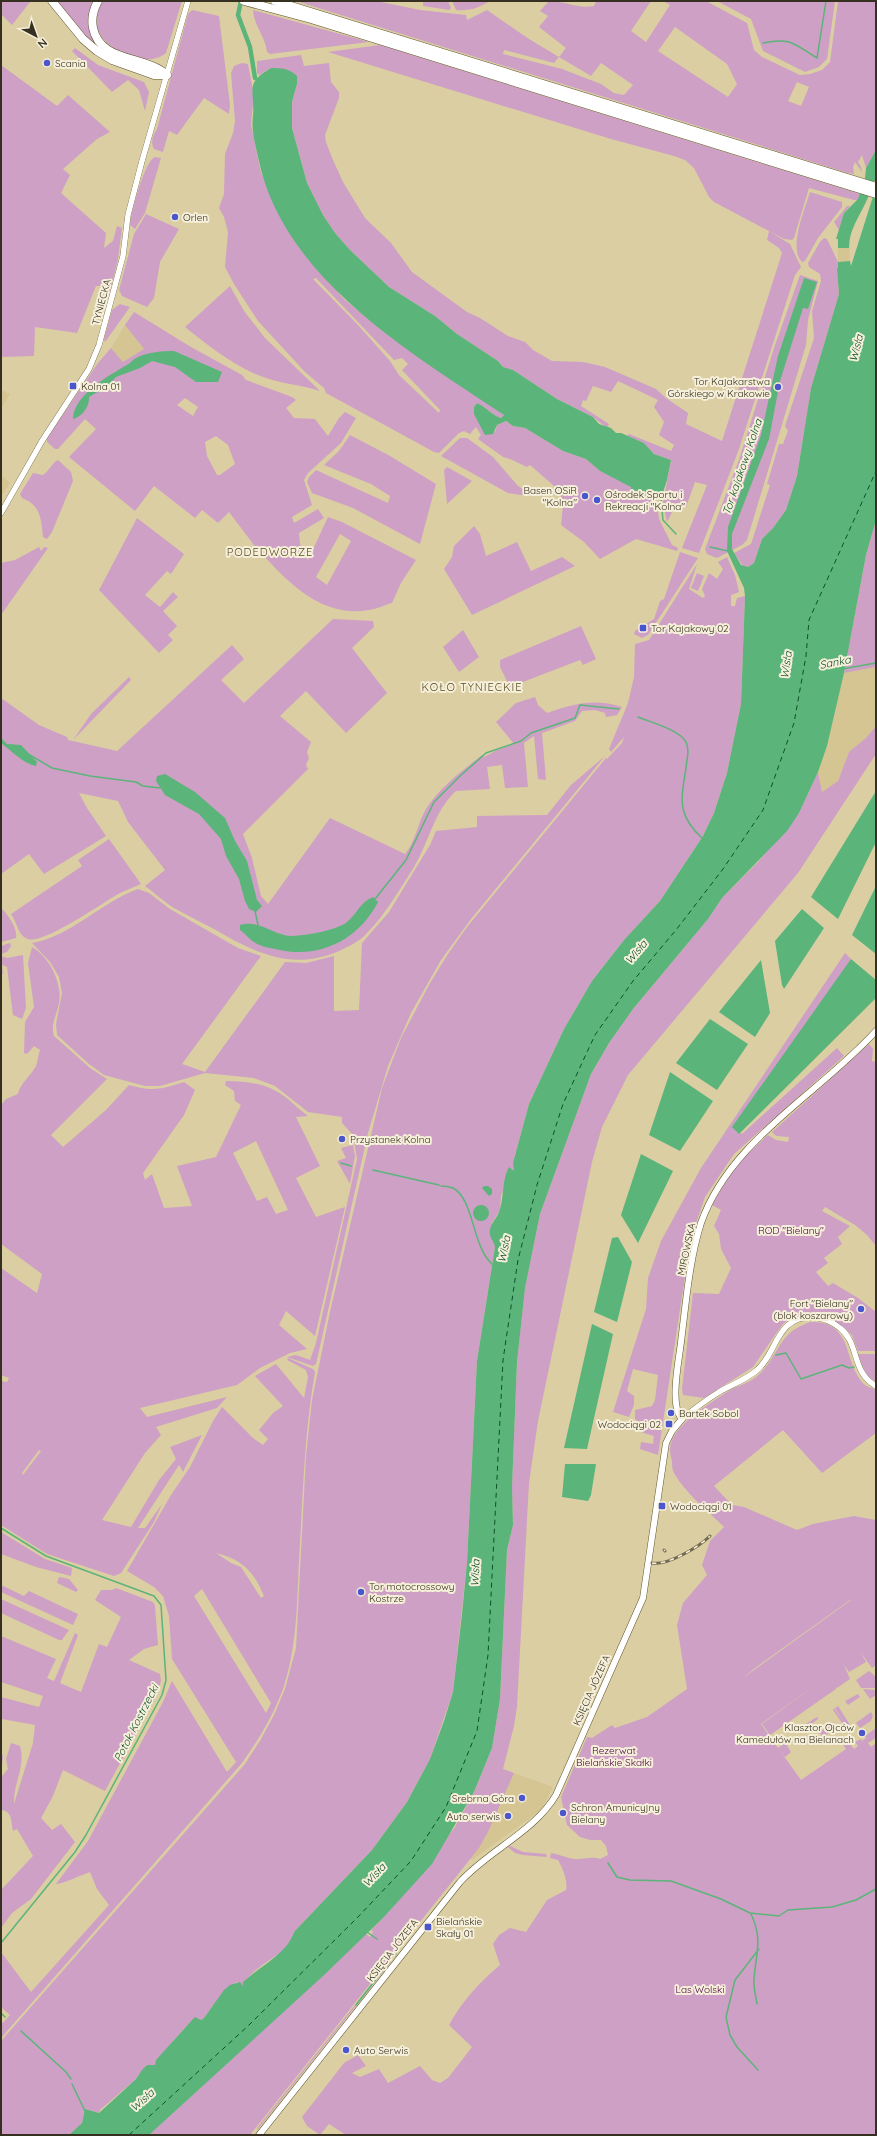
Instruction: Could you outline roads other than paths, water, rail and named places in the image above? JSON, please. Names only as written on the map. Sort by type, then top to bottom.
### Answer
[{"type":"highway","points":[[52,1],[83,39],[97,52],[112,60],[154,75],[167,75]]},
{"type":"highway","points":[[98,1],[92,16],[92,23],[94,32],[103,46],[117,55],[156,66],[167,75]]},
{"type":"highway","points":[[244,1],[278,4],[847,181],[876,187]]},
{"type":"highway","points":[[847,181],[876,194]]},
{"type":"main road","name":"MIROWSKA","points":[[682,1419],[679,1416],[677,1406],[676,1377],[691,1268],[702,1223],[717,1189],[726,1174],[746,1151],[876,1031]]},
{"type":"main road","name":"KSIĘCIA JÓZEFA","points":[[259,2135],[460,1882],[473,1868],[539,1817],[556,1795],[643,1598],[666,1443],[672,1431],[682,1419]]},
{"type":"street","name":"TYNIECKA","points":[[1,513],[42,441],[88,369],[96,351],[121,263],[130,205],[188,1]]},
{"type":"street","name":"KSIĘCIA JÓZEFA","points":[[682,1419],[718,1393],[757,1370],[768,1357],[775,1341],[784,1329],[799,1319],[810,1317],[825,1319],[845,1332],[852,1343],[862,1374],[876,1386]]},
{"type":"water","points":[[271,68],[285,69],[291,71],[297,76],[297,84],[292,102],[292,128],[307,183],[323,215],[335,233],[350,250],[389,287],[435,316],[457,334],[498,361],[503,367],[513,370],[557,399],[593,417],[599,424],[611,428],[616,433],[621,433],[644,443],[654,454],[671,460],[661,499],[654,497],[653,499],[631,489],[631,487],[600,471],[586,459],[563,451],[525,428],[513,426],[506,421],[497,425],[493,434],[485,435],[474,414],[474,407],[477,403],[498,417],[501,418],[504,415],[391,338],[355,308],[322,275],[293,240],[272,200],[258,157],[253,126],[252,93],[254,83],[257,78]]},
{"type":"water","points":[[876,150],[876,181],[873,181],[867,200],[855,224],[849,241],[849,248],[838,248],[838,239],[836,239],[844,213],[858,199],[865,178],[866,168]]},
{"type":"water","name":"Wisła","points":[[876,187],[876,520],[866,555],[844,673],[827,746],[818,772],[799,813],[787,831],[722,898],[708,919],[633,1009],[609,1043],[591,1074],[540,1214],[525,1288],[517,1362],[512,1487],[513,1525],[507,1550],[500,1699],[492,1748],[474,1792],[432,1864],[382,1919],[323,1976],[149,2135],[69,2135],[82,2123],[85,2109],[99,2113],[136,2079],[147,2065],[155,2065],[156,2060],[195,2017],[201,2020],[204,2018],[224,1990],[230,1985],[240,1982],[243,1986],[243,1982],[285,1947],[294,1932],[372,1850],[407,1802],[430,1759],[453,1692],[462,1614],[467,1563],[477,1361],[495,1247],[490,1235],[490,1228],[500,1209],[504,1182],[509,1167],[514,1171],[513,1163],[529,1104],[564,1029],[592,981],[624,940],[660,901],[703,836],[714,813],[727,773],[741,704],[745,596],[744,588],[727,551],[728,527],[761,435],[778,356],[804,278],[817,282],[808,309],[803,308],[780,381],[769,439],[732,534],[732,549],[741,565],[748,567],[754,563],[762,539],[773,528],[786,510],[797,476],[811,388],[839,294],[837,269],[838,262],[850,261],[851,266]]},
{"type":"water","points":[[174,351],[222,372],[218,382],[196,382],[175,367],[152,361],[140,368],[116,377],[106,387],[89,397],[85,411],[73,419],[79,402],[101,381],[142,355],[156,352]]},
{"type":"water","points":[[1,738],[7,744],[21,745],[37,762],[36,766],[17,756],[1,743]]},
{"type":"water","points":[[165,774],[195,792],[225,818],[235,841],[247,861],[257,900],[262,906],[256,912],[249,909],[245,901],[239,879],[226,856],[221,839],[199,814],[165,795],[156,781],[157,776]]},
{"type":"water","points":[[876,791],[876,842],[838,919],[811,897]]},
{"type":"water","points":[[876,886],[876,954],[852,935]]},
{"type":"water","points":[[373,897],[378,902],[370,916],[359,927],[348,937],[321,949],[306,952],[291,952],[267,947],[254,942],[240,930],[240,925],[254,924],[279,933],[293,936],[321,932],[336,928],[347,922],[368,899]]},
{"type":"water","points":[[802,909],[824,928],[784,989],[782,985],[775,941]]},
{"type":"water","points":[[851,959],[876,980],[876,998],[739,1134],[732,1127]]},
{"type":"water","points":[[761,960],[770,1013],[755,1037],[719,1012]]},
{"type":"water","points":[[710,1019],[748,1044],[717,1090],[676,1063]]},
{"type":"water","points":[[670,1072],[713,1101],[680,1151],[649,1135]]},
{"type":"water","points":[[641,1154],[673,1171],[638,1243],[621,1215]]},
{"type":"water","points":[[484,1186],[488,1186],[492,1189],[492,1194],[489,1196],[482,1188]]},
{"type":"water","points":[[481,1205],[488,1210],[489,1213],[484,1220],[481,1221],[474,1216],[473,1213],[478,1206]]},
{"type":"water","points":[[618,1237],[632,1262],[617,1322],[594,1312],[612,1238]]},
{"type":"water","points":[[592,1324],[613,1334],[587,1449],[564,1448]]},
{"type":"water","points":[[565,1464],[596,1464],[591,1495],[588,1501],[562,1497]]},
{"type":"waterway","points":[[241,1],[238,15],[250,47],[255,78]]},
{"type":"waterway","points":[[763,43],[772,41],[786,41],[817,58],[826,1]]},
{"type":"waterway","points":[[661,499],[663,520],[676,534]]},
{"type":"waterway","points":[[710,547],[728,551]]},
{"type":"waterway","name":"Sanka","points":[[842,669],[876,663]]},
{"type":"waterway","points":[[375,899],[406,860],[434,802],[486,753],[521,741],[531,733],[575,718],[580,705],[619,709]]},
{"type":"waterway","points":[[638,717],[671,730],[678,734],[686,742],[688,751],[682,802],[687,820],[703,839]]},
{"type":"waterway","points":[[30,755],[52,768],[90,776],[136,782],[143,786],[160,788]]},
{"type":"waterway","points":[[255,911],[258,925]]},
{"type":"waterway","points":[[341,1163],[351,1166]]},
{"type":"waterway","points":[[373,1170],[439,1185]]},
{"type":"waterway","name":"Wisła","points":[[441,1186],[453,1188],[460,1194],[469,1212],[480,1246],[485,1256],[492,1264]]},
{"type":"waterway","points":[[776,1355],[786,1353],[801,1379],[842,1365],[849,1368],[854,1367]]},
{"type":"waterway","name":"Potok Kostrzecki","points":[[1,1528],[46,1556],[154,1596],[161,1605],[166,1680],[162,1695],[86,1835],[75,1852],[1,1943]]},
{"type":"waterway","points":[[608,1863],[617,1877],[630,1880],[671,1881],[721,1899],[750,1913],[779,1916],[788,1910],[832,1907],[856,1900],[876,1889]]},
{"type":"waterway","points":[[751,1914],[755,1923],[758,1939],[754,1982],[757,2004]]},
{"type":"waterway","points":[[367,1932],[377,1939]]},
{"type":"waterway","points":[[758,2070],[737,2047],[730,2035],[726,2017],[735,1980],[759,1949]]},
{"type":"waterway","points":[[356,2005],[390,1961]]},
{"type":"waterway","name":"Potok Kostrzecki","points":[[1,2013],[5,2017]]},
{"type":"waterway","name":"Potok Kostrzecki","points":[[21,2031],[66,2072],[71,2079]]},
{"type":"waterway","name":"Potok Kostrzecki","points":[[72,2084],[85,2111]]},
{"type":"railway","points":[[652,1563],[666,1562],[674,1559],[710,1536]]},
{"type":"place","name":"Scania","points":[[47,63]]},
{"type":"place","name":"Orlen","points":[[175,217]]},
{"type":"place","name":"Kolna 01","points":[[73,386]]},
{"type":"place","name":"Tor Kajakarstwa Górskiego w Krakowie","points":[[778,387]]},
{"type":"place","name":"Basen OSiR \"Kolna\"","points":[[585,496]]},
{"type":"place","name":"Ośrodek Sportu i Rekreacji \"Kolna\"","points":[[597,500]]},
{"type":"place","name":"Tor Kajakowy 02","points":[[643,628]]},
{"type":"place","name":"Przystanek Kolna","points":[[342,1139]]},
{"type":"place","name":"Fort \"Bielany\" (blok koszarowy)","points":[[861,1309]]},
{"type":"place","name":"Bartek Sobol","points":[[671,1413]]},
{"type":"place","name":"Wodociągi 02","points":[[669,1424]]},
{"type":"place","name":"Wodociągi 01","points":[[662,1506]]},
{"type":"place","name":"Tor motocrossowy Kostrze","points":[[361,1592]]},
{"type":"place","name":"Klasztor Ojców Kamedułów na Bielanach","points":[[862,1733]]},
{"type":"place","name":"Srebrna Góra","points":[[522,1798]]},
{"type":"place","name":"Schron Amunicyjny Bielany","points":[[563,1813]]},
{"type":"place","name":"Auto serwis","points":[[508,1816]]},
{"type":"place","name":"Bielańskie Skały 01","points":[[428,1927]]},
{"type":"place","name":"Auto Serwis","points":[[346,2050]]},
{"type":"district","name":"PODEDWORZE","points":[[270,552]]},
{"type":"district","name":"KOŁO TYNIECKIE","points":[[472,687]]},
{"type":"water label","name":"Tor kajakowy Kolna","points":[[742,467]]},
{"type":"park label","name":"ROD \"Bielany\"","points":[[791,1230]]},
{"type":"park label","name":"Rezerwat Bielańskie Skałki","points":[[614,1756]]},
{"type":"park label","name":"Las Wolski","points":[[700,1989]]}]
